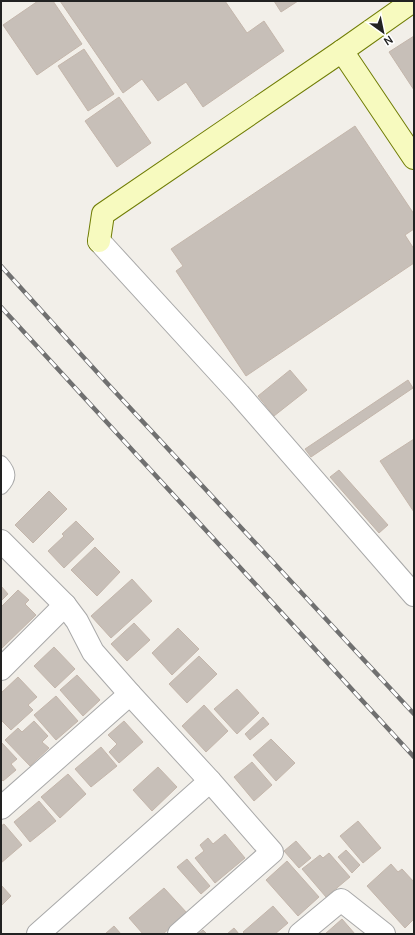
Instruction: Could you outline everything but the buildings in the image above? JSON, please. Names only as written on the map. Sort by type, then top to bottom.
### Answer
[{"type":"street","points":[[413,1],[103,214],[99,241],[239,394],[414,595]]},
{"type":"street","points":[[342,51],[414,158]]},
{"type":"street","points":[[1,540],[65,606],[77,621],[93,652],[272,852],[179,934]]},
{"type":"street","points":[[1,669],[65,606]]},
{"type":"street","points":[[1,808],[130,694]]},
{"type":"street","points":[[38,934],[210,781]]},
{"type":"street","points":[[300,934],[341,900],[384,934]]},
{"type":"lane","points":[[1,463],[7,469],[8,475],[5,483],[1,487]]},
{"type":"railway","points":[[1,266],[106,382],[414,714]]},
{"type":"railway","points":[[1,307],[414,757]]}]
